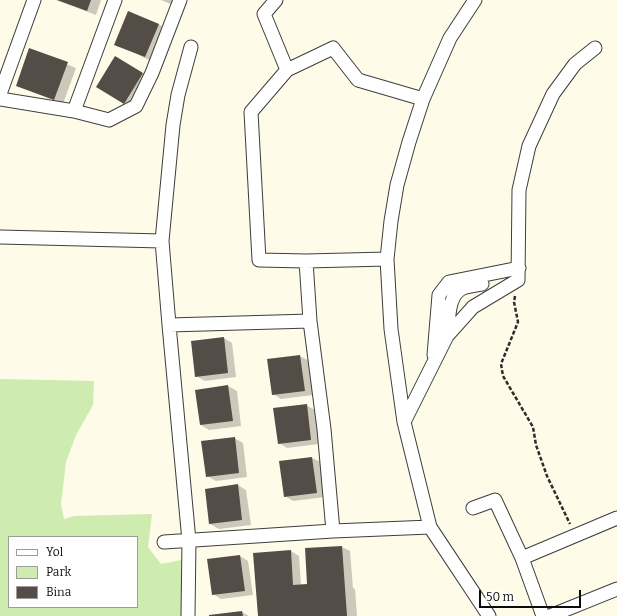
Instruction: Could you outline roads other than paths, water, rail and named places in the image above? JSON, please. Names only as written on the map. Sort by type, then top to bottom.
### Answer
[{"type":"street","points":[[0,94],[34,0]]},
{"type":"street","points":[[74,111],[115,0]]},
{"type":"street","points":[[0,99],[74,111],[109,120],[136,106],[152,73],[180,0]]},
{"type":"street","points":[[276,0],[264,14],[287,70]]},
{"type":"street","points":[[475,0],[450,38],[424,99],[409,142],[397,186],[390,221],[387,259],[391,329],[404,422],[430,527],[489,616]]},
{"type":"street","points":[[188,616],[189,541],[162,241],[173,124],[178,95],[191,47]]},
{"type":"street","points":[[387,259],[306,262],[259,260],[251,112],[287,70],[333,48],[358,80],[424,99]]},
{"type":"street","points":[[518,275],[519,190],[529,146],[553,94],[575,64],[595,48]]},
{"type":"street","points":[[0,237],[162,241]]},
{"type":"street","points":[[306,262],[310,321],[324,429],[329,500],[333,531]]},
{"type":"street","points":[[404,422],[447,336],[473,307],[518,275]]},
{"type":"street","points":[[447,336],[451,303],[454,295],[463,288],[518,275]]},
{"type":"street","points":[[433,364],[439,295],[448,282],[518,275]]},
{"type":"street","points":[[169,325],[310,321]]},
{"type":"street","points":[[473,508],[495,500],[522,558],[544,616]]},
{"type":"street","points":[[522,558],[617,518]]},
{"type":"street","points":[[164,542],[333,531],[430,527]]},
{"type":"street","points":[[550,616],[617,589]]}]
